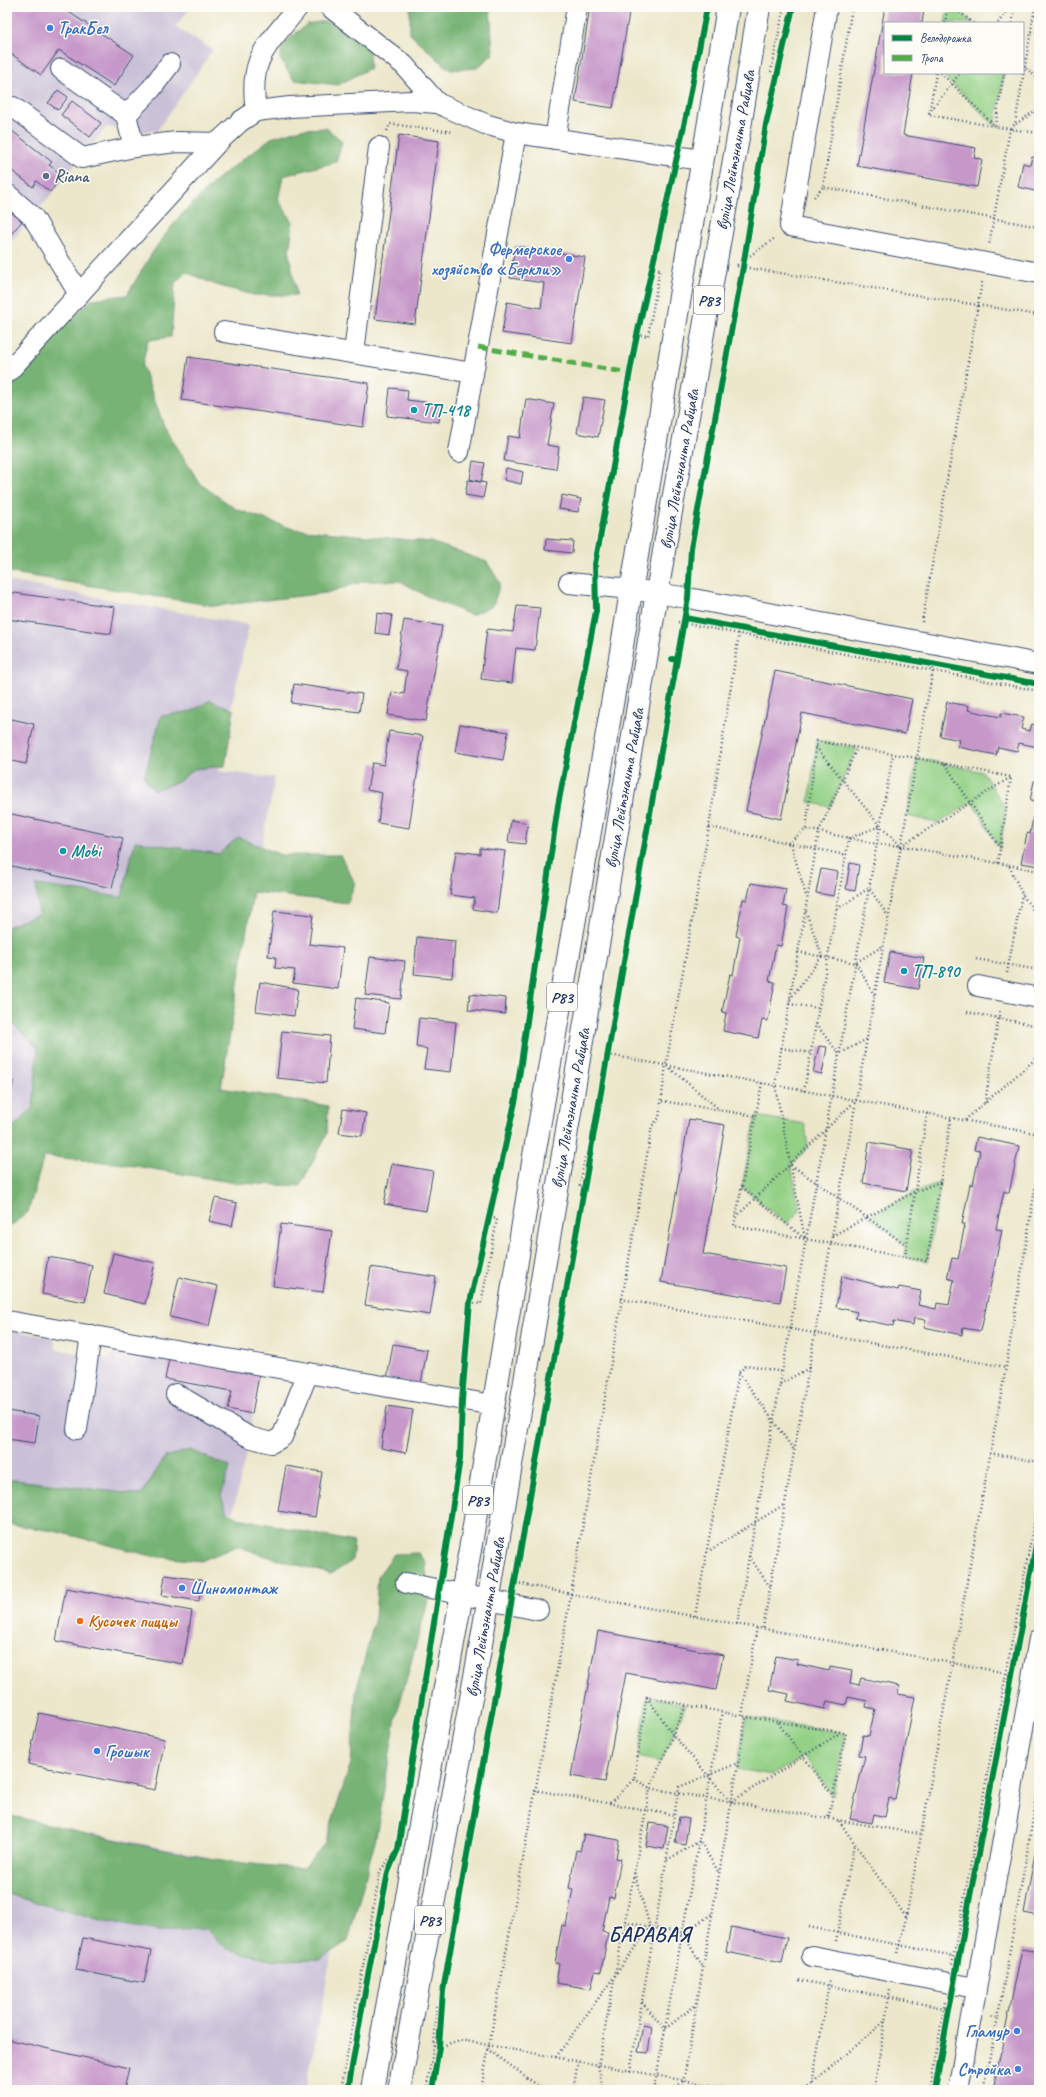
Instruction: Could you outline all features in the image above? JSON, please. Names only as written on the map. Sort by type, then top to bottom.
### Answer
[{"type":"highway","name":"вуліца Лейтэнанта Рабцава","points":[[372,2090],[462,1595],[728,7]]},
{"type":"highway","name":"вуліца Лейтэнанта Рабцава","points":[[399,2090],[488,1599],[657,593],[741,121],[759,7]]},
{"type":"street","points":[[256,112],[253,92],[256,66],[261,55],[298,7]]},
{"type":"street","points":[[330,7],[404,65],[437,104]]},
{"type":"street","points":[[555,139],[577,7]]},
{"type":"street","points":[[827,7],[790,226],[1039,273]]},
{"type":"street","points":[[126,114],[151,89],[170,64]]},
{"type":"street","points":[[61,69],[126,114],[134,147]]},
{"type":"street","points":[[10,366],[79,294],[216,143],[241,121],[256,112],[290,107],[412,101],[437,104],[485,124],[516,133],[702,160]]},
{"type":"street","points":[[13,107],[82,158],[134,147],[177,142],[216,143]]},
{"type":"street","points":[[459,452],[516,133]]},
{"type":"street","points":[[354,353],[379,147]]},
{"type":"street","points":[[7,194],[33,217],[79,294]]},
{"type":"street","points":[[224,332],[473,373]]},
{"type":"street","points":[[569,583],[657,593],[935,660],[1039,664]]},
{"type":"street","points":[[978,986],[1039,998]]},
{"type":"street","points":[[7,1321],[493,1405]]},
{"type":"street","points":[[77,1429],[91,1335]]},
{"type":"street","points":[[176,1394],[249,1437],[271,1443],[282,1437],[308,1373]]},
{"type":"street","points":[[406,1583],[538,1610]]},
{"type":"street","points":[[958,2090],[975,1988],[1039,1639]]},
{"type":"street","points":[[812,1956],[975,1988]]},
{"type":"path","points":[[769,78],[781,31],[784,7]]},
{"type":"path","points":[[852,7],[823,186],[1039,227]]},
{"type":"path","points":[[945,22],[948,7]]},
{"type":"path","points":[[954,7],[972,22]]},
{"type":"path","points":[[999,22],[1009,7]]},
{"type":"path","points":[[1012,22],[1015,7]]},
{"type":"path","points":[[1035,7],[1024,67],[1039,79]]},
{"type":"path","points":[[1031,32],[1039,33]]},
{"type":"path","points":[[929,114],[936,74]]},
{"type":"path","points":[[942,74],[995,126]]},
{"type":"path","points":[[929,114],[959,74]]},
{"type":"path","points":[[995,126],[1004,74]]},
{"type":"path","points":[[1015,124],[1023,74]]},
{"type":"path","points":[[922,622],[977,306],[1010,129],[1039,108]]},
{"type":"path","points":[[929,114],[1039,133]]},
{"type":"path","points":[[742,275],[740,266],[745,253]]},
{"type":"path","points":[[650,275],[653,260]]},
{"type":"path","points":[[740,266],[1039,315]]},
{"type":"path","points":[[639,327],[637,337],[648,336],[660,269],[652,268]]},
{"type":"path","points":[[682,631],[681,623],[685,618],[935,660],[1039,684]]},
{"type":"path","points":[[681,623],[739,634],[935,660],[1039,691]]},
{"type":"path","points":[[481,2090],[534,1790],[571,1594],[652,1126],[659,1118],[666,1065],[709,827],[739,634]]},
{"type":"path","points":[[763,1628],[888,917],[935,660]]},
{"type":"path","points":[[789,843],[806,829],[817,741],[917,758],[1011,777]]},
{"type":"path","points":[[816,747],[880,826],[901,846]]},
{"type":"path","points":[[806,1240],[775,1085],[818,831],[857,748]]},
{"type":"path","points":[[737,1624],[893,754]]},
{"type":"path","points":[[945,764],[972,802],[1000,849]]},
{"type":"path","points":[[901,846],[1011,777]]},
{"type":"path","points":[[998,863],[1011,777]]},
{"type":"path","points":[[849,838],[880,826]]},
{"type":"path","points":[[709,827],[846,855]]},
{"type":"path","points":[[806,829],[877,844],[901,846],[1039,871]]},
{"type":"path","points":[[804,1091],[849,838]]},
{"type":"path","points":[[789,843],[807,899]]},
{"type":"path","points":[[1009,865],[1022,894],[1039,919]]},
{"type":"path","points":[[869,888],[888,917]]},
{"type":"path","points":[[836,909],[869,888]]},
{"type":"path","points":[[805,908],[822,956]]},
{"type":"path","points":[[798,952],[855,963],[884,945]]},
{"type":"path","points":[[789,1000],[822,956]]},
{"type":"path","points":[[976,959],[1039,970]]},
{"type":"path","points":[[855,963],[875,996]]},
{"type":"path","points":[[788,1004],[819,1008]]},
{"type":"path","points":[[967,1012],[1039,1026]]},
{"type":"path","points":[[816,1024],[839,1054]]},
{"type":"path","points":[[839,1054],[867,1038]]},
{"type":"path","points":[[608,1062],[607,1054],[611,1046]]},
{"type":"path","points":[[781,1048],[811,1053]]},
{"type":"path","points":[[607,1054],[1039,1134]]},
{"type":"path","points":[[964,1120],[1039,1056]]},
{"type":"path","points":[[666,1065],[720,1110]]},
{"type":"path","points":[[762,1083],[734,1226],[806,1240],[928,1261],[951,1118]]},
{"type":"path","points":[[736,1217],[825,1132],[856,1100]]},
{"type":"path","points":[[662,1101],[756,1116]]},
{"type":"path","points":[[905,1257],[905,1244],[927,1113]]},
{"type":"path","points":[[586,1189],[592,1151]]},
{"type":"path","points":[[874,2090],[893,1971],[906,1918],[951,1662],[1006,1367],[1039,1164]]},
{"type":"path","points":[[791,1165],[905,1244]]},
{"type":"path","points":[[832,1236],[914,1192],[941,1182]]},
{"type":"path","points":[[742,1187],[806,1240]]},
{"type":"path","points":[[488,1225],[492,1210]]},
{"type":"path","points":[[470,1302],[481,1304],[497,1219],[490,1217]]},
{"type":"path","points":[[470,1309],[472,1294]]},
{"type":"path","points":[[621,1299],[1006,1367]]},
{"type":"path","points":[[695,1616],[739,1372],[747,1365],[782,1372]]},
{"type":"path","points":[[780,1384],[809,1368]]},
{"type":"path","points":[[739,1372],[794,1451]]},
{"type":"path","points":[[990,1453],[1039,1462]]},
{"type":"path","points":[[935,2090],[951,1983],[1010,1674],[1039,1496]]},
{"type":"path","points":[[707,1552],[785,1504]]},
{"type":"path","points":[[951,1983],[954,1956],[1039,1527]]},
{"type":"path","points":[[749,1556],[770,1587]]},
{"type":"path","points":[[512,1604],[514,1582],[518,1575]]},
{"type":"path","points":[[514,1582],[571,1594],[951,1662],[1010,1674]]},
{"type":"path","points":[[742,1716],[757,1627]]},
{"type":"path","points":[[610,1804],[634,1779],[647,1697]]},
{"type":"path","points":[[647,1697],[778,1723],[846,1733],[828,1818]]},
{"type":"path","points":[[647,1697],[673,1735],[731,1802]]},
{"type":"path","points":[[604,2090],[598,2066],[650,1788],[686,1705]]},
{"type":"path","points":[[654,2090],[708,1799],[722,1712]]},
{"type":"path","points":[[682,2090],[746,1717]]},
{"type":"path","points":[[778,1723],[833,1796]]},
{"type":"path","points":[[731,1802],[802,1755],[841,1732]]},
{"type":"path","points":[[630,2071],[679,1787],[738,1763]]},
{"type":"path","points":[[634,1779],[650,1788],[920,1834]]},
{"type":"path","points":[[984,2090],[1039,1785]]},
{"type":"path","points":[[534,1790],[674,1815]]},
{"type":"path","points":[[839,1821],[906,1918]]},
{"type":"path","points":[[700,1842],[719,1873]]},
{"type":"path","points":[[666,1860],[700,1842]]},
{"type":"path","points":[[388,1872],[398,1849]]},
{"type":"path","points":[[341,2090],[380,1871],[398,1849]]},
{"type":"path","points":[[634,1872],[650,1927]]},
{"type":"path","points":[[348,2090],[382,1903]]},
{"type":"path","points":[[625,1922],[683,1933],[712,1914]]},
{"type":"path","points":[[556,2058],[650,1927]]},
{"type":"path","points":[[809,1927],[954,1956]]},
{"type":"path","points":[[683,1933],[703,1967]]},
{"type":"path","points":[[800,1980],[947,2008]]},
{"type":"path","points":[[432,2090],[442,1999]]},
{"type":"path","points":[[642,2001],[665,2029]]},
{"type":"path","points":[[665,2029],[697,2004]]},
{"type":"path","points":[[930,2090],[947,2008]]},
{"type":"path","points":[[986,2015],[998,2017]]},
{"type":"path","points":[[804,2090],[885,2021]]},
{"type":"path","points":[[437,2046],[460,2040],[737,2090]]},
{"type":"path","points":[[488,2049],[544,2090]]},
{"type":"path","points":[[573,2090],[578,2062]]},
{"type":"path","points":[[673,2090],[684,2080]]},
{"type":"path","points":[[481,2086],[502,2090]]},
{"type":"shaded area","points":[[7,7],[191,7],[175,27],[213,50],[157,131],[131,131],[107,127],[7,247]]},
{"type":"shaded area","points":[[7,581],[249,625],[218,771],[275,778],[201,1157],[7,1133]]},
{"type":"shaded area","points":[[7,1330],[53,1338],[56,1349],[108,1359],[116,1350],[259,1375],[248,1444],[233,1512],[7,1482]]},
{"type":"shaded area","points":[[7,1816],[344,1885],[306,2090],[7,2090]]},
{"type":"green space","points":[[410,7],[490,7],[493,54],[477,68],[450,70],[410,34]]},
{"type":"green space","points":[[948,7],[954,7],[972,22],[945,22]]},
{"type":"green space","points":[[326,21],[369,47],[370,68],[338,85],[294,80],[280,59],[282,45],[307,24]]},
{"type":"green space","points":[[942,74],[1004,74],[995,126]]},
{"type":"green space","points":[[326,128],[342,141],[336,162],[283,176],[278,200],[293,222],[289,254],[297,295],[254,295],[216,285],[186,272],[175,283],[171,337],[148,340],[142,366],[164,426],[200,484],[236,509],[293,529],[431,542],[487,562],[500,583],[493,606],[471,615],[432,599],[400,581],[365,581],[326,593],[215,606],[7,572],[7,380],[92,299],[127,295],[154,250],[179,217],[217,179],[271,138],[301,129]]},
{"type":"green space","points":[[210,700],[234,710],[225,766],[194,769],[178,782],[154,790],[144,777],[161,716],[192,711]]},
{"type":"green space","points":[[817,741],[857,748],[830,807],[809,802]]},
{"type":"green space","points":[[917,758],[983,772],[1006,809],[1000,849],[972,802],[939,823],[907,816]]},
{"type":"green space","points":[[238,837],[281,855],[340,855],[355,883],[348,903],[253,892],[221,1088],[328,1106],[327,1134],[300,1186],[236,1183],[123,1164],[44,1156],[28,1212],[7,1229],[7,1133],[33,1107],[38,1048],[7,1018],[7,927],[39,914],[36,885],[122,897],[135,841],[219,854]]},
{"type":"green space","points":[[756,1116],[805,1124],[808,1148],[791,1165],[800,1211],[787,1224],[742,1187]]},
{"type":"green space","points":[[941,1182],[927,1261],[905,1257],[905,1244],[868,1217],[914,1192]]},
{"type":"green space","points":[[190,1450],[230,1467],[221,1496],[227,1511],[238,1518],[354,1542],[352,1561],[331,1574],[269,1557],[237,1546],[201,1561],[152,1556],[54,1531],[7,1524],[7,1479],[141,1495],[165,1457]]},
{"type":"green space","points":[[418,1553],[425,1562],[429,1597],[396,1717],[376,1837],[348,1941],[320,1959],[274,1960],[227,1949],[206,1929],[160,1931],[105,1922],[7,1894],[7,1815],[191,1855],[229,1861],[304,1868],[325,1843],[351,1763],[356,1692],[375,1618],[378,1576],[394,1554]]},
{"type":"green space","points":[[647,1697],[686,1705],[661,1762],[638,1757]]},
{"type":"green space","points":[[746,1717],[846,1733],[833,1796],[803,1756],[773,1775],[737,1769]]},
{"type":"building","name":"ТракБел","points":[[7,7],[61,7],[134,55],[114,86],[59,50],[41,75],[7,51]]},
{"type":"building","points":[[590,7],[630,7],[613,108],[575,102]]},
{"type":"building","points":[[885,7],[907,7],[924,10],[922,22],[884,22],[884,74],[913,74],[903,135],[976,148],[974,158],[982,159],[977,187],[857,166]]},
{"type":"building","points":[[58,90],[68,97],[58,110],[48,103]]},
{"type":"building","points":[[72,101],[101,123],[90,137],[61,115]]},
{"type":"building","points":[[7,127],[52,162],[49,165],[63,176],[50,192],[36,181],[33,187],[7,167]]},
{"type":"building","points":[[399,135],[439,141],[415,324],[375,319]]},
{"type":"building","points":[[1032,157],[1039,158],[1039,192],[1018,187],[1023,163],[1030,165]]},
{"type":"building","points":[[7,209],[22,221],[7,239]]},
{"type":"building","points":[[515,246],[585,257],[572,343],[502,333],[507,302],[541,308],[544,283],[510,278]]},
{"type":"building","points":[[188,357],[369,383],[363,427],[182,400]]},
{"type":"building","name":"ТП-418","points":[[390,388],[408,390],[407,400],[441,404],[439,422],[387,416]]},
{"type":"building","points":[[583,397],[605,400],[598,437],[577,433]]},
{"type":"building","points":[[526,399],[554,404],[547,445],[559,447],[556,469],[504,461],[508,436],[520,438]]},
{"type":"building","points":[[473,461],[485,463],[481,482],[470,479]]},
{"type":"building","points":[[506,468],[523,472],[521,484],[504,480]]},
{"type":"building","points":[[468,480],[486,483],[483,498],[465,495]]},
{"type":"building","points":[[562,495],[581,499],[578,512],[559,509]]},
{"type":"building","points":[[546,539],[573,541],[572,553],[545,550]]},
{"type":"building","points":[[7,592],[115,607],[111,634],[7,619]]},
{"type":"building","points":[[517,606],[540,608],[535,650],[516,648],[512,683],[481,679],[487,629],[513,632]]},
{"type":"building","points":[[377,613],[392,615],[389,635],[375,633]]},
{"type":"building","points":[[404,620],[442,626],[426,721],[388,715],[392,692],[404,694],[407,671],[396,669]]},
{"type":"building","points":[[775,671],[912,699],[905,734],[802,713],[781,819],[746,811]]},
{"type":"building","points":[[294,684],[362,694],[359,712],[291,703]]},
{"type":"building","points":[[947,702],[969,706],[968,710],[985,714],[1001,717],[1001,713],[1024,717],[1021,729],[1030,731],[1032,724],[1039,726],[1039,753],[1037,753],[1038,747],[1019,743],[1017,751],[998,747],[996,755],[958,747],[960,740],[940,736]]},
{"type":"building","points":[[7,718],[34,724],[26,764],[7,760]]},
{"type":"building","points":[[460,724],[508,732],[503,760],[455,752]]},
{"type":"building","points":[[389,731],[423,736],[409,828],[378,823],[382,793],[367,790],[372,763],[384,765]]},
{"type":"building","points":[[1034,781],[1039,781],[1039,866],[1021,863],[1027,833],[1030,834],[1036,802],[1030,801]]},
{"type":"building","name":"Mobi","points":[[7,813],[123,838],[112,888],[7,865]]},
{"type":"building","points":[[511,820],[528,823],[525,844],[508,842]]},
{"type":"building","points":[[480,848],[505,851],[497,913],[473,909],[475,898],[450,895],[456,851],[480,854]]},
{"type":"building","points":[[850,863],[859,865],[855,891],[846,889]]},
{"type":"building","points":[[821,869],[838,872],[834,896],[816,893]]},
{"type":"building","points":[[751,883],[786,889],[783,906],[788,907],[781,946],[776,945],[769,981],[775,982],[768,1021],[762,1020],[758,1038],[723,1031],[726,1013],[722,1012],[730,974],[733,975],[740,937],[736,936],[743,899],[747,900]]},
{"type":"building","points":[[274,911],[313,915],[309,944],[343,948],[338,989],[293,983],[295,970],[275,968],[276,957],[268,956]]},
{"type":"building","points":[[417,937],[455,941],[452,978],[414,974]]},
{"type":"building","name":"ТП-890","points":[[890,952],[924,958],[918,989],[884,983]]},
{"type":"building","points":[[370,957],[405,961],[401,999],[365,995]]},
{"type":"building","points":[[260,982],[298,989],[294,1016],[256,1011]]},
{"type":"building","points":[[470,994],[506,998],[505,1014],[468,1010]]},
{"type":"building","points":[[356,998],[389,1003],[385,1033],[352,1029]]},
{"type":"building","points":[[419,1018],[456,1022],[451,1072],[424,1069],[427,1049],[416,1047]]},
{"type":"building","points":[[282,1031],[330,1036],[326,1083],[277,1078]]},
{"type":"building","points":[[819,1046],[827,1047],[822,1074],[813,1072]]},
{"type":"building","points":[[7,1080],[13,1081],[8,1114],[7,1114]]},
{"type":"building","points":[[343,1109],[366,1113],[362,1136],[339,1133]]},
{"type":"building","points":[[689,1119],[725,1125],[703,1254],[786,1268],[780,1302],[661,1282]]},
{"type":"building","points":[[977,1137],[1019,1146],[1009,1193],[1004,1191],[996,1229],[1002,1230],[981,1331],[963,1328],[962,1335],[924,1327],[926,1320],[914,1318],[913,1325],[894,1321],[893,1326],[855,1318],[857,1312],[836,1307],[842,1276],[898,1290],[899,1287],[921,1291],[918,1305],[936,1309],[937,1303],[949,1305],[954,1280],[947,1278],[952,1258],[958,1259],[965,1224],[962,1224],[970,1184],[973,1185],[980,1151],[974,1150]]},
{"type":"building","points":[[869,1142],[913,1150],[906,1191],[863,1183]]},
{"type":"building","points":[[392,1164],[433,1171],[426,1211],[384,1204]]},
{"type":"building","points":[[215,1198],[237,1203],[232,1226],[209,1221]]},
{"type":"building","points":[[281,1224],[332,1231],[323,1292],[273,1286]]},
{"type":"building","points":[[113,1253],[155,1263],[145,1304],[104,1294]]},
{"type":"building","points":[[48,1257],[92,1265],[85,1302],[42,1294]]},
{"type":"building","points":[[371,1267],[436,1277],[430,1315],[365,1305]]},
{"type":"building","points":[[179,1277],[218,1286],[209,1326],[170,1317]]},
{"type":"building","points":[[393,1344],[427,1350],[421,1384],[387,1379]]},
{"type":"building","points":[[169,1359],[259,1375],[252,1414],[228,1409],[232,1391],[165,1379]]},
{"type":"building","points":[[387,1406],[413,1410],[406,1453],[381,1448]]},
{"type":"building","points":[[7,1411],[39,1416],[35,1443],[7,1439]]},
{"type":"building","points":[[286,1466],[322,1472],[315,1517],[278,1511]]},
{"type":"building","name":"Шиномонтаж","points":[[165,1575],[202,1580],[199,1601],[162,1595]]},
{"type":"building","points":[[66,1588],[192,1611],[183,1664],[56,1641]]},
{"type":"building","points":[[598,1631],[723,1655],[716,1690],[626,1673],[605,1782],[571,1776]]},
{"type":"building","points":[[776,1656],[798,1660],[797,1664],[829,1671],[830,1667],[852,1671],[850,1683],[859,1685],[861,1678],[899,1686],[898,1694],[915,1697],[895,1799],[889,1798],[885,1817],[874,1814],[872,1823],[850,1819],[865,1756],[859,1755],[863,1735],[869,1736],[875,1709],[866,1707],[867,1701],[848,1697],[846,1705],[827,1701],[825,1709],[787,1701],[789,1694],[769,1690]]},
{"type":"building","name":"Грошык","points":[[39,1713],[165,1739],[155,1790],[28,1764]]},
{"type":"building","points":[[679,1817],[689,1819],[685,1845],[675,1843]]},
{"type":"building","points":[[650,1823],[668,1826],[664,1849],[646,1846]]},
{"type":"building","points":[[584,1834],[619,1840],[616,1858],[621,1859],[614,1898],[609,1897],[602,1932],[608,1933],[601,1972],[595,1971],[591,1989],[556,1983],[559,1964],[555,1963],[562,1925],[566,1926],[573,1889],[569,1888],[576,1850],[580,1851]]},
{"type":"building","points":[[1039,1837],[1039,1916],[1024,1913]]},
{"type":"building","points":[[731,1927],[787,1938],[782,1963],[726,1952]]},
{"type":"building","points":[[83,1938],[151,1951],[144,1983],[76,1970]]},
{"type":"building","points":[[1022,1949],[1039,1952],[1039,2090],[993,2090]]},
{"type":"building","points":[[643,2025],[652,2027],[648,2053],[638,2052]]},
{"type":"building","points":[[7,2039],[129,2068],[124,2090],[33,2090],[7,2084]]},
{"type":"marked path","points":[[478,347],[630,373]]},
{"type":"cycle path","points":[[348,2090],[388,1872],[398,1849],[460,1459],[462,1400],[470,1302],[516,1098],[558,805],[596,611],[595,564],[635,344],[687,112],[707,7]]},
{"type":"cycle path","points":[[677,660],[688,598],[691,548],[743,267],[766,124],[793,7]]},
{"type":"cycle path","points":[[685,618],[1039,684]]},
{"type":"cycle path","points":[[432,2090],[439,2047],[443,1991],[677,660],[672,659]]},
{"type":"cycle path","points":[[935,2090],[1039,1527]]},
{"type":"place","name":"ТракБел","points":[[50,28]]},
{"type":"place","name":"Riana","points":[[46,176]]},
{"type":"place","name":"Фермерское хозяйство «Беркли»","points":[[569,259]]},
{"type":"place","name":"ТП-418","points":[[414,410]]},
{"type":"place","name":"Mobi","points":[[63,851]]},
{"type":"place","name":"ТП-890","points":[[904,971]]},
{"type":"place","name":"Шиномонтаж","points":[[182,1588]]},
{"type":"place","name":"Кусочек пиццы","points":[[80,1621]]},
{"type":"place","name":"Грошык","points":[[97,1751]]},
{"type":"place","name":"Гламур","points":[[1017,2031]]},
{"type":"place","name":"Стройка","points":[[1018,2069]]},
{"type":"district","name":"БАРАВАЯ","points":[[650,1934]]}]
